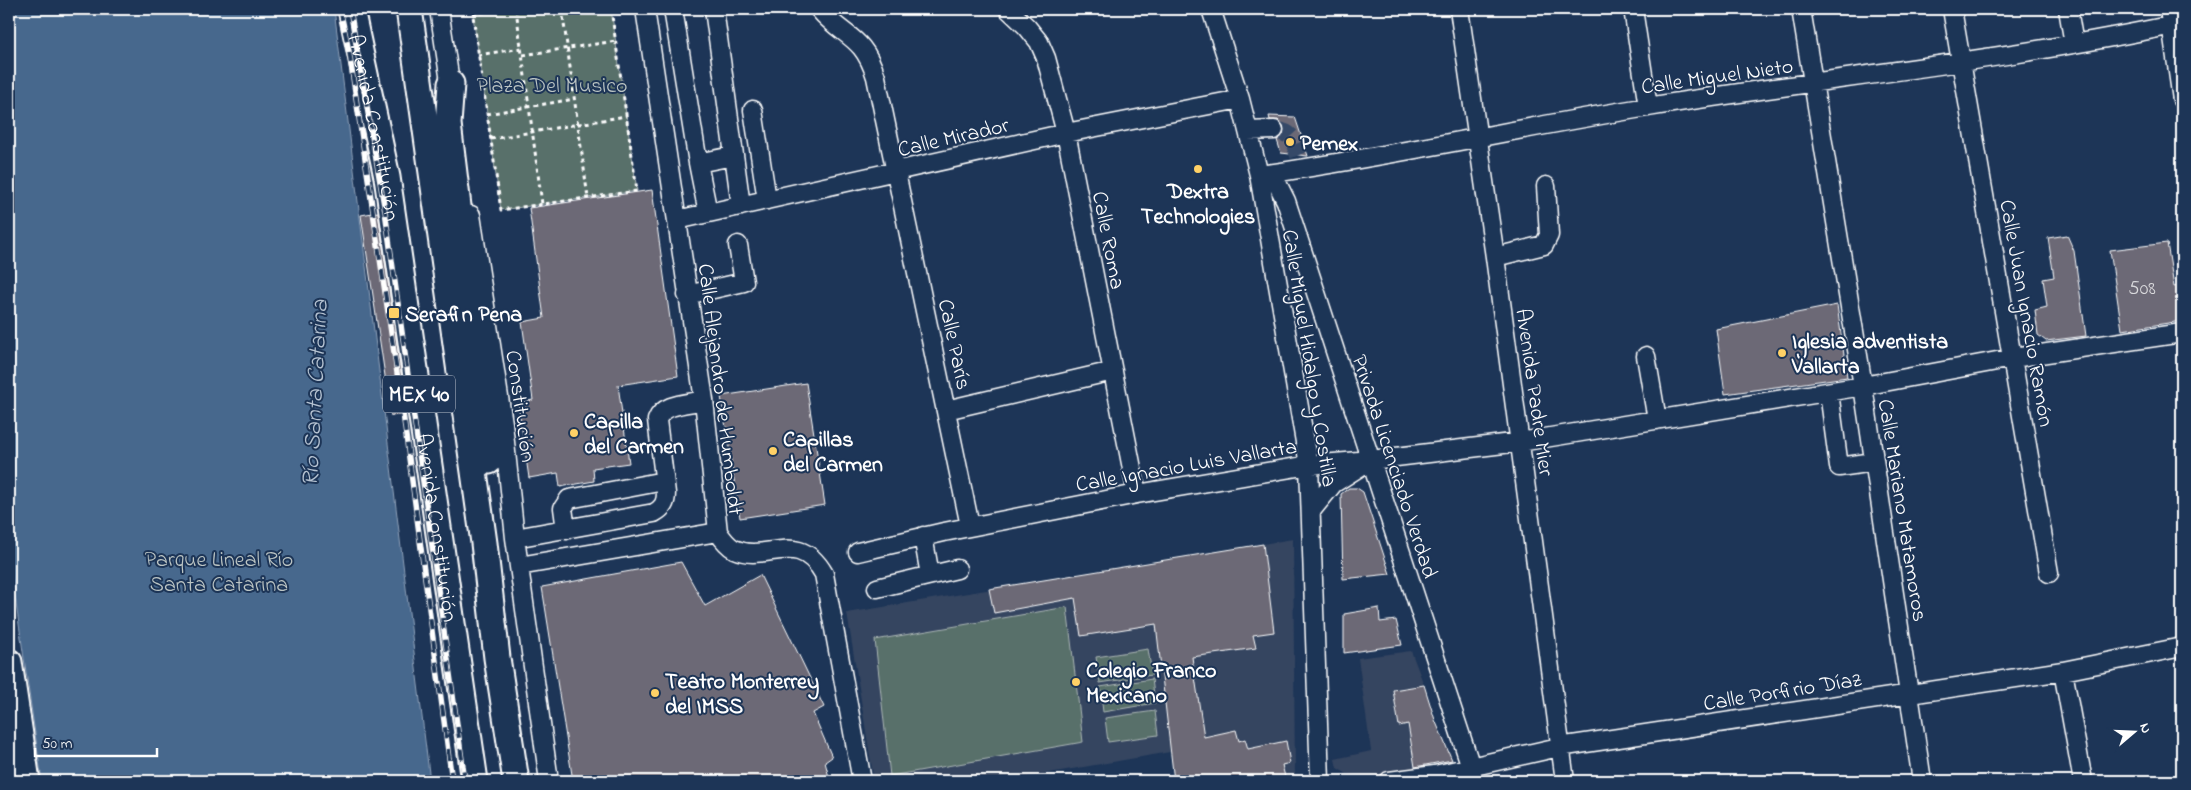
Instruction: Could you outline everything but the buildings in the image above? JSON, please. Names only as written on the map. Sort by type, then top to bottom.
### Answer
[{"type":"highway","name":"Avenida Constitución","points":[[351,9],[387,178],[475,781]]},
{"type":"highway","points":[[368,9],[387,178]]},
{"type":"highway","name":"Avenida Constitución","points":[[409,9],[484,543],[497,658],[516,781]]},
{"type":"highway","points":[[451,84],[448,124],[468,297],[486,423],[497,543],[497,658]]},
{"type":"highway","points":[[9,662],[27,781]]},
{"type":"street","name":"Constitución","points":[[439,9],[503,423],[515,538],[549,781]]},
{"type":"street","name":"Calle Alejandro de Humboldt","points":[[645,9],[704,400],[718,532],[726,544],[747,552],[792,550],[804,553],[817,562],[824,574],[862,781]]},
{"type":"street","points":[[673,9],[708,213]]},
{"type":"street","points":[[714,9],[741,206]]},
{"type":"street","name":"Calle París","points":[[819,9],[826,17],[858,41],[872,62],[897,171],[970,526]]},
{"type":"street","name":"Calle Roma","points":[[1008,9],[1028,27],[1039,42],[1046,58],[1066,134],[1137,494]]},
{"type":"street","name":"Avenida Padre Mier","points":[[1459,9],[1479,138],[1564,781]]},
{"type":"street","points":[[1633,9],[1648,107]]},
{"type":"street","name":"Calle Mariano Matamoros","points":[[1801,9],[1863,386],[1922,781]]},
{"type":"street","name":"Calle Juan Ignacio Ramón","points":[[1952,9],[2013,358],[2048,573]]},
{"type":"street","points":[[2068,9],[2074,44]]},
{"type":"street","name":"Calle Miguel Hidalgo y Costilla","points":[[1217,10],[1259,178],[1309,465],[1320,781]]},
{"type":"street","points":[[2174,19],[2182,100]]},
{"type":"street","name":"Calle Miguel Nieto","points":[[1259,178],[1301,162],[1479,138],[1648,107],[2074,44],[2174,19]]},
{"type":"street","name":"Calle Mirador","points":[[677,220],[1066,134],[1240,99]]},
{"type":"street","points":[[753,110],[767,200]]},
{"type":"street","points":[[1248,130],[1274,130]]},
{"type":"street","points":[[698,163],[733,156]]},
{"type":"street","name":"Privada Licenciado Verdad","points":[[1259,178],[1277,183],[1286,201],[1472,774]]},
{"type":"street","points":[[1495,257],[1544,245],[1550,236],[1546,186]]},
{"type":"street","points":[[687,295],[744,282],[738,245]]},
{"type":"street","name":"Calle Ignacio Luis Vallarta","points":[[858,552],[970,526],[1137,494],[1309,465],[1371,460],[1520,442],[1828,392],[2013,358],[2182,333]]},
{"type":"street","points":[[1646,356],[1657,420]]},
{"type":"street","points":[[946,410],[1113,371]]},
{"type":"street","points":[[1828,392],[1839,467],[1874,462]]},
{"type":"street","points":[[515,538],[654,514],[661,509],[666,501],[657,420],[660,414],[670,407],[704,400]]},
{"type":"street","points":[[1311,511],[1333,484],[1371,460]]},
{"type":"street","points":[[566,530],[563,508],[569,500],[664,481]]},
{"type":"street","points":[[519,566],[718,532]]},
{"type":"street","points":[[923,536],[930,575]]},
{"type":"street","points":[[877,588],[958,569]]},
{"type":"street","name":"Calle Porfirio Díaz","points":[[1389,781],[1435,775],[1472,774],[1559,747],[2063,671],[2182,647]]},
{"type":"street","points":[[2063,671],[2083,781]]},
{"type":"path","points":[[472,9],[500,210],[637,190],[611,9]]},
{"type":"path","points":[[473,14],[506,9]]},
{"type":"path","points":[[516,9],[542,204]]},
{"type":"path","points":[[562,9],[588,198]]},
{"type":"path","points":[[523,55],[616,41]]},
{"type":"path","points":[[478,55],[522,48]]},
{"type":"path","points":[[487,114],[574,99]]},
{"type":"path","points":[[490,139],[626,116]]},
{"type":"shaded area","name":"Colegio Franco Mexicano","points":[[1293,539],[1295,781],[1174,781],[1170,752],[1003,781],[874,781],[847,613]]},
{"type":"shaded area","points":[[1411,651],[1424,685],[1393,690],[1399,726],[1408,724],[1415,768],[1371,777],[1347,774],[1337,768],[1335,759],[1371,751],[1358,658]]},
{"type":"green space","name":"Plaza Del Musico","points":[[472,9],[611,9],[637,191],[501,210]]},
{"type":"green space","points":[[1067,607],[1083,742],[890,776],[875,640]]},
{"type":"green space","points":[[1148,649],[1152,675],[1100,683],[1096,657]]},
{"type":"green space","points":[[1152,679],[1155,703],[1103,712],[1100,687]]},
{"type":"green space","points":[[1155,711],[1158,735],[1108,742],[1105,718]]},
{"type":"water","name":"Río Santa Catarina","points":[[9,9],[334,9],[430,781],[42,781],[9,556]]},
{"type":"tunnel","points":[[1274,130],[1291,137],[1299,155]]},
{"type":"railway","points":[[340,9],[349,51],[403,413],[452,781]]},
{"type":"railway","points":[[350,9],[385,211],[465,781]]},
{"type":"place","name":"Pemex","points":[[1290,142]]},
{"type":"place","name":"Dextra Technologies","points":[[1198,169]]},
{"type":"place","name":"Serafin Pena","points":[[394,313]]},
{"type":"place","name":"Iglesia adventista Vallarta","points":[[1782,353]]},
{"type":"place","name":"Capilla del Carmen","points":[[574,433]]},
{"type":"place","name":"Capillas del Carmen","points":[[773,451]]},
{"type":"place","name":"Colegio Franco Mexicano","points":[[1076,682]]},
{"type":"place","name":"Teatro Monterrey del IMSS","points":[[655,693]]},
{"type":"park label","name":"Parque Lineal Río Santa Catarina","points":[[219,570]]}]
